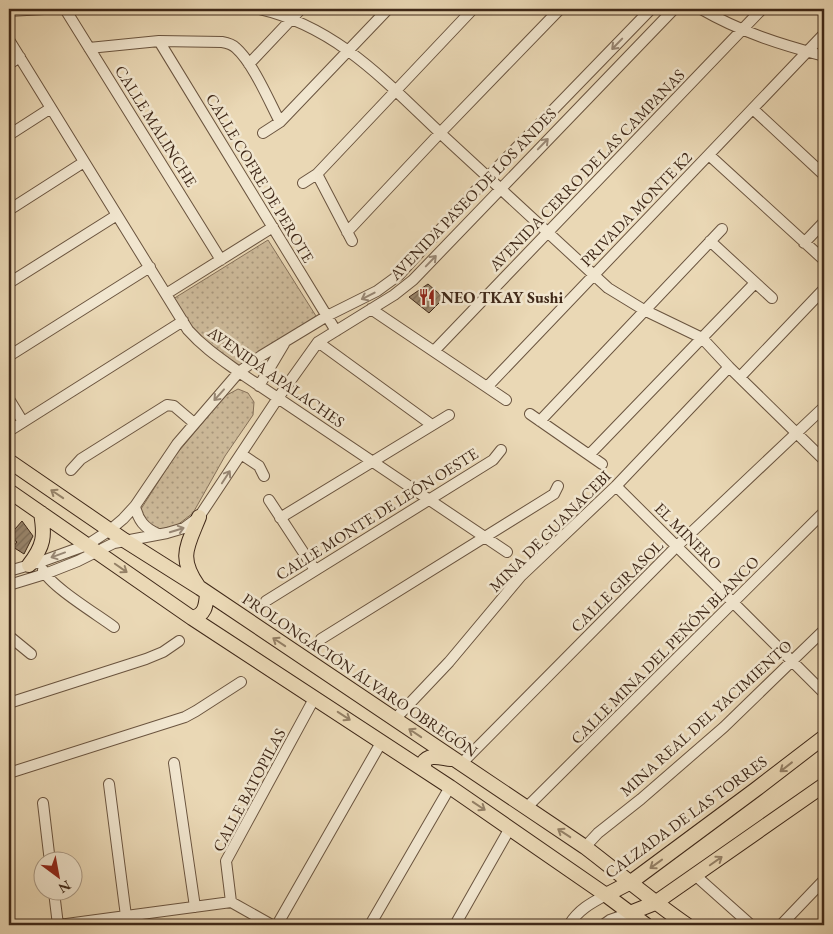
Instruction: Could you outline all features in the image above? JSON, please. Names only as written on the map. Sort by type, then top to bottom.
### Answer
[{"type":"main road","name":"PROLONGACIÓN ÁLVARO OBREGÓN","points":[[9,461],[124,540],[585,847],[655,903],[687,925]]},
{"type":"main road","points":[[9,490],[192,618],[450,787],[606,895],[646,925]]},
{"type":"main road","points":[[35,563],[44,537],[41,513]]},
{"type":"main road","points":[[192,618],[200,616],[206,608],[203,591],[190,574],[186,557],[188,544],[199,517]]},
{"type":"main road","name":"CALZADA DE LAS TORRES","points":[[606,895],[631,882],[824,737]]},
{"type":"main road","points":[[425,770],[423,763],[425,758],[430,756],[458,762]]},
{"type":"main road","points":[[630,913],[655,903],[696,876],[824,785]]},
{"type":"street","points":[[9,11],[44,9]]},
{"type":"street","name":"CALLE MALINCHE","points":[[65,9],[221,260]]},
{"type":"street","points":[[259,9],[292,18],[322,32],[348,50],[395,90],[608,288],[644,310],[702,338],[824,460]]},
{"type":"street","points":[[249,64],[302,9]]},
{"type":"street","points":[[263,133],[280,122],[388,9]]},
{"type":"street","points":[[302,183],[317,174],[473,9]]},
{"type":"street","points":[[317,174],[350,236],[440,133],[560,9]]},
{"type":"street","name":"AVENIDA PASEO DE LOS ANDES","points":[[9,586],[45,574],[91,548],[123,519],[135,506],[177,444],[240,372],[286,341],[327,316],[377,291],[399,275],[488,177],[650,9]]},
{"type":"street","name":"AVENIDA PASEO DE LOS ANDES","points":[[9,571],[91,548],[184,528],[199,517],[278,398],[318,342],[394,295],[413,280],[674,9]]},
{"type":"street","points":[[701,9],[742,31],[824,56]]},
{"type":"street","name":"AVENIDA CERRO DE LAS CAMPANAS","points":[[434,351],[762,9]]},
{"type":"street","name":"PRIVADA MONTE K2","points":[[487,387],[824,34]]},
{"type":"street","name":"AVENIDA APALACHES","points":[[9,40],[188,330],[203,345],[259,386],[507,552]]},
{"type":"street","points":[[89,48],[159,41],[230,43],[239,50],[249,64],[280,122]]},
{"type":"street","name":"CALLE COFRE DE PEROTE","points":[[159,41],[336,331]]},
{"type":"street","points":[[9,64],[20,57]]},
{"type":"street","points":[[9,135],[51,108]]},
{"type":"street","points":[[753,109],[824,175]]},
{"type":"street","points":[[709,155],[824,260]]},
{"type":"street","points":[[9,210],[84,162]]},
{"type":"street","points":[[9,283],[117,215]]},
{"type":"street","points":[[804,243],[824,222]]},
{"type":"street","points":[[166,294],[273,227]]},
{"type":"street","points":[[540,421],[722,228]]},
{"type":"street","points":[[710,241],[772,298]]},
{"type":"street","points":[[9,356],[150,267]]},
{"type":"street","points":[[589,456],[755,283]]},
{"type":"street","points":[[740,377],[824,289]]},
{"type":"street","points":[[371,309],[506,400]]},
{"type":"street","points":[[9,431],[183,321]]},
{"type":"street","points":[[259,386],[286,341]]},
{"type":"street","points":[[318,342],[432,425]]},
{"type":"street","name":"MINA DE GUANACEBI","points":[[395,719],[449,662],[521,576],[616,486],[729,367]]},
{"type":"street","points":[[9,399],[23,422]]},
{"type":"street","points":[[71,470],[81,459],[167,405],[174,406],[194,423]]},
{"type":"street","name":"CALLE GIRASOL","points":[[458,762],[677,546],[824,408]]},
{"type":"street","points":[[530,414],[602,464]]},
{"type":"street","points":[[280,518],[449,415]]},
{"type":"street","name":"CALLE MONTE DE LEÓN OESTE","points":[[266,601],[493,460],[501,450]]},
{"type":"street","points":[[241,454],[259,466],[264,476]]},
{"type":"street","points":[[321,639],[554,494],[558,486]]},
{"type":"street","name":"EL MINERO","points":[[616,486],[824,693]]},
{"type":"street","points":[[269,500],[315,570]]},
{"type":"street","points":[[135,506],[144,526],[159,534]]},
{"type":"street","name":"CALLE MINA DEL PEÑÓN BLANCO","points":[[526,808],[824,512]]},
{"type":"street","points":[[35,563],[54,583],[114,627]]},
{"type":"street","name":"MINA REAL DEL YACIMIENTO","points":[[585,847],[598,833],[641,799],[724,727],[824,630]]},
{"type":"street","points":[[9,636],[32,654]]},
{"type":"street","points":[[9,703],[146,659],[163,652],[179,641]]},
{"type":"street","points":[[9,773],[185,717],[241,682]]},
{"type":"street","name":"CALLE BATOPILAS","points":[[231,902],[226,861],[315,697]]},
{"type":"street","points":[[277,925],[382,741]]},
{"type":"street","points":[[174,763],[195,907]]},
{"type":"street","points":[[109,784],[126,916]]},
{"type":"street","points":[[370,925],[450,787]]},
{"type":"street","points":[[43,804],[49,852]]},
{"type":"street","points":[[456,925],[510,828]]},
{"type":"street","points":[[696,876],[751,925]]},
{"type":"street","points":[[781,925],[824,880]]},
{"type":"street","name":"CALZADA DE LAS TORRES","points":[[569,925],[574,916],[581,910],[606,895]]},
{"type":"street","points":[[56,902],[59,925],[231,902],[272,925]]},
{"type":"street","points":[[603,925],[610,920],[630,913]]},
{"type":"shaded area","points":[[268,240],[316,316],[238,368],[198,337],[173,299]]},
{"type":"shaded area","points":[[238,389],[248,393],[254,402],[253,415],[225,456],[193,513],[176,526],[156,530],[143,518],[141,509],[174,457],[225,396]]},
{"type":"building","points":[[428,284],[444,298],[429,313],[409,297]]},
{"type":"building","points":[[22,521],[33,536],[24,554],[13,547],[17,542],[9,536]]},
{"type":"place","name":"NEO TKAY Sushi","points":[[427,297]]}]
